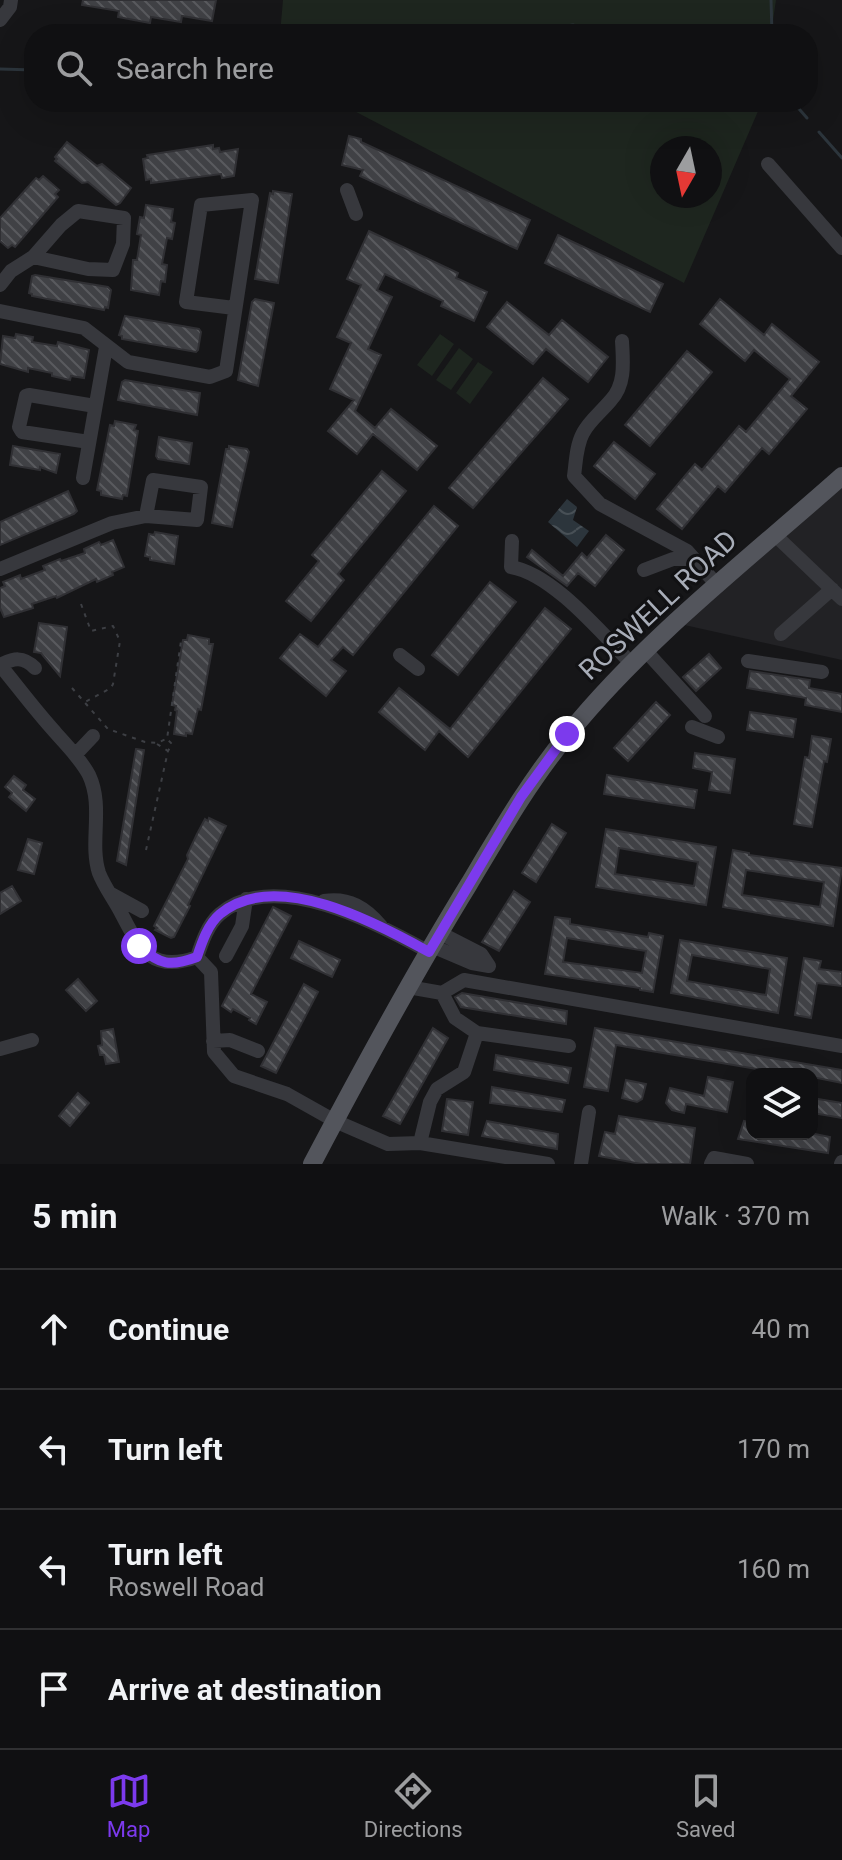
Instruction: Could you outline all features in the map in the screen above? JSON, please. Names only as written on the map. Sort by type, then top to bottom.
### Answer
[{"type":"main road","name":"ROSWELL ROAD","points":[[312,1164],[408,987],[521,797],[567,734],[639,657],[842,476]]},
{"type":"street","points":[[0,20],[10,7],[11,0]]},
{"type":"street","points":[[768,164],[842,248]]},
{"type":"street","points":[[347,190],[356,214]]},
{"type":"street","points":[[0,311],[84,328],[128,362],[210,377],[226,371],[252,200],[201,205],[186,302],[234,308]]},
{"type":"street","points":[[0,285],[6,267],[33,257],[78,211],[124,218],[123,244],[113,270],[88,269],[33,257]]},
{"type":"street","points":[[622,341],[620,384],[614,398],[583,432],[576,453],[574,476],[600,504],[687,551],[718,586]]},
{"type":"street","points":[[83,478],[106,347]]},
{"type":"street","points":[[89,442],[22,432],[19,427],[26,396],[29,395],[95,406]]},
{"type":"street","points":[[0,569],[112,523],[146,516]]},
{"type":"street","points":[[775,535],[837,594],[781,634]]},
{"type":"street","points":[[512,541],[511,567],[552,585],[705,716]]},
{"type":"street","points":[[644,570],[673,559],[694,559]]},
{"type":"street","points":[[400,655],[418,669]]},
{"type":"street","points":[[35,668],[21,659],[0,665],[76,754],[91,780],[98,820],[99,872],[139,946],[153,959],[182,963],[197,957],[204,936],[219,914],[246,899],[276,895],[347,907],[381,926],[434,944]]},
{"type":"street","points":[[748,661],[822,672]]},
{"type":"street","points":[[692,727],[718,737]]},
{"type":"street","points":[[76,754],[93,736]]},
{"type":"street","points":[[111,894],[142,911]]},
{"type":"street","points":[[226,956],[242,926],[246,899]]},
{"type":"street","points":[[197,957],[211,972],[214,1052],[234,1076],[287,1094],[335,1121],[388,1144],[420,1143],[548,1164]]},
{"type":"street","points":[[408,987],[442,993],[464,980],[842,1046]]},
{"type":"street","points":[[442,993],[455,1018],[477,1033],[569,1046]]},
{"type":"street","points":[[420,1143],[430,1102],[437,1089],[464,1072],[477,1033]]},
{"type":"street","points":[[0,1049],[32,1040]]},
{"type":"street","points":[[213,1041],[230,1040],[258,1051]]},
{"type":"street","points":[[581,1164],[589,1112]]},
{"type":"street","points":[[711,1164],[714,1158],[747,1164]]},
{"type":"path","points":[[81,604],[91,631],[113,626],[120,641],[111,688],[85,702]]},
{"type":"path","points":[[167,739],[181,641]]},
{"type":"path","points":[[72,688],[108,729],[145,742],[157,743],[167,739]]},
{"type":"path","points":[[146,850],[172,744],[167,739]]},
{"type":"path","points":[[157,743],[168,751]]},
{"type":"shaded area","points":[[283,0],[776,0],[772,24],[281,24]]},
{"type":"shaded area","points":[[356,112],[758,112],[722,195],[722,136],[650,136],[650,208],[716,208],[684,283]]},
{"type":"shaded area","points":[[440,334],[454,344],[432,376],[417,365]]},
{"type":"shaded area","points":[[459,348],[473,359],[451,390],[436,380]]},
{"type":"shaded area","points":[[478,362],[493,372],[470,404],[456,393]]},
{"type":"shaded area","points":[[842,471],[842,660],[680,624]]},
{"type":"water","points":[[567,499],[577,507],[573,520],[589,531],[577,547],[548,522]]},
{"type":"building","points":[[83,0],[216,0],[212,21],[182,16],[181,22],[151,17],[150,23],[118,17],[119,11],[82,5]]},
{"type":"building","points":[[349,136],[530,220],[517,249],[360,176],[363,170],[342,165]]},
{"type":"building","points":[[67,142],[97,166],[102,164],[131,188],[120,203],[116,205],[55,161]]},
{"type":"building","points":[[213,145],[213,149],[219,148],[220,152],[238,149],[234,176],[222,178],[221,174],[151,183],[151,179],[146,180],[143,159],[148,158],[147,155]]},
{"type":"building","points":[[43,176],[59,190],[55,194],[58,197],[15,247],[12,245],[8,248],[0,241],[0,218],[36,178],[39,180]]},
{"type":"building","points":[[273,191],[292,194],[278,283],[255,279],[270,193],[273,194]]},
{"type":"building","points":[[146,205],[173,209],[171,222],[175,223],[172,239],[167,238],[162,264],[167,265],[165,282],[161,281],[159,295],[131,290],[133,260],[137,260],[141,235],[137,234],[140,217],[144,218]]},
{"type":"building","points":[[369,231],[458,273],[456,278],[487,292],[474,321],[441,306],[443,301],[385,274],[377,290],[392,297],[368,349],[381,355],[355,411],[375,428],[391,409],[437,446],[417,470],[373,434],[357,454],[328,431],[354,400],[330,389],[351,343],[337,337],[361,285],[347,279]]},
{"type":"building","points":[[558,235],[663,284],[650,312],[545,263]]},
{"type":"building","points":[[32,276],[108,287],[111,290],[108,308],[104,310],[32,296],[29,293]]},
{"type":"building","points":[[255,299],[274,303],[258,386],[238,380]]},
{"type":"building","points":[[720,299],[764,335],[772,324],[819,362],[791,396],[807,409],[769,454],[762,448],[725,492],[718,486],[682,529],[657,509],[695,464],[702,470],[739,426],[746,432],[790,379],[754,350],[745,361],[700,324]]},
{"type":"building","points":[[507,302],[549,335],[562,320],[608,357],[588,382],[546,349],[533,364],[487,327]]},
{"type":"building","points":[[125,316],[199,329],[198,350],[122,339],[119,335]]},
{"type":"building","points":[[16,334],[33,337],[32,342],[57,346],[58,342],[89,350],[84,378],[71,376],[70,380],[52,376],[52,373],[28,368],[28,372],[0,364],[3,336],[15,338]]},
{"type":"building","points":[[687,351],[712,372],[650,446],[625,425]]},
{"type":"building","points":[[543,378],[568,399],[473,508],[449,488]]},
{"type":"building","points":[[125,380],[200,393],[197,415],[118,400]]},
{"type":"building","points":[[115,421],[136,425],[134,430],[138,431],[127,496],[123,495],[122,499],[101,495],[101,491],[97,490],[110,425],[114,426]]},
{"type":"building","points":[[159,437],[192,443],[189,464],[158,459]]},
{"type":"building","points":[[614,442],[655,474],[635,499],[594,466]]},
{"type":"building","points":[[13,446],[60,454],[56,473],[40,467],[40,470],[10,465]]},
{"type":"building","points":[[229,446],[249,452],[232,527],[212,523]]},
{"type":"building","points":[[382,471],[406,491],[338,574],[344,580],[311,621],[286,601],[319,561],[312,555]]},
{"type":"building","points":[[68,491],[77,511],[74,514],[0,545],[0,522]]},
{"type":"building","points":[[434,506],[458,526],[353,655],[343,647],[331,660],[346,671],[326,696],[280,658],[300,634],[318,647]]},
{"type":"building","points":[[155,532],[178,536],[174,564],[150,560],[145,556],[149,534],[154,535]]},
{"type":"building","points":[[606,535],[624,550],[595,586],[578,573],[567,586],[527,557],[532,550],[563,576],[582,553],[587,558]]},
{"type":"building","points":[[113,540],[124,567],[112,572],[113,575],[4,617],[0,608],[0,588],[5,586],[3,582],[45,570],[43,566],[85,553],[84,549],[99,542],[101,545]]},
{"type":"building","points":[[490,582],[516,602],[458,675],[432,655]]},
{"type":"building","points":[[545,608],[571,629],[468,757],[439,731],[425,750],[379,712],[399,688],[450,729]]},
{"type":"building","points":[[39,623],[67,627],[60,676],[41,653],[34,652]]},
{"type":"building","points":[[188,635],[209,639],[209,644],[213,644],[201,710],[198,709],[192,734],[186,733],[186,736],[174,734],[177,711],[176,706],[172,705],[183,640],[187,640]]},
{"type":"building","points":[[709,654],[721,668],[696,691],[683,677]]},
{"type":"building","points":[[750,671],[810,680],[809,688],[842,694],[842,712],[805,705],[806,698],[747,688]]},
{"type":"building","points":[[656,702],[670,715],[628,761],[614,748]]},
{"type":"building","points":[[750,712],[796,719],[793,737],[747,730]]},
{"type":"building","points":[[812,736],[831,739],[812,827],[794,824],[805,757],[809,758]]},
{"type":"building","points":[[136,749],[144,750],[126,865],[117,861]]},
{"type":"building","points":[[695,753],[735,759],[730,793],[709,790],[712,772],[693,768]]},
{"type":"building","points":[[607,775],[697,790],[694,808],[604,794]]},
{"type":"building","points":[[14,776],[26,785],[23,790],[35,799],[26,811],[9,797],[12,793],[5,787]]},
{"type":"building","points":[[209,818],[226,826],[190,906],[171,938],[155,930],[157,928],[154,926],[188,859],[197,834],[205,819],[208,821]]},
{"type":"building","points":[[552,824],[566,833],[536,882],[522,873]]},
{"type":"building","points":[[606,829],[716,847],[706,905],[596,887]],"holes":[[[619,848],[698,862],[694,886],[615,874]]]},
{"type":"building","points":[[28,839],[42,843],[34,874],[18,870]]},
{"type":"building","points":[[733,850],[842,868],[833,926],[723,907]],"holes":[[[746,870],[824,882],[820,907],[742,895]]]},
{"type":"building","points":[[12,886],[21,901],[0,914],[0,893]]},
{"type":"building","points":[[514,891],[530,902],[499,951],[482,942]]},
{"type":"building","points":[[273,907],[291,916],[251,994],[267,1002],[256,1024],[233,1009],[231,1012],[222,1006]]},
{"type":"building","points":[[555,917],[570,919],[570,924],[648,937],[649,933],[663,936],[653,992],[545,974]],"holes":[[[567,938],[646,951],[642,973],[563,962]]]},
{"type":"building","points":[[680,940],[787,958],[778,1013],[671,993]],"holes":[[[692,955],[770,969],[766,995],[687,981]]]},
{"type":"building","points":[[299,941],[340,960],[332,977],[291,958]]},
{"type":"building","points":[[804,958],[821,961],[819,969],[842,972],[842,986],[817,983],[811,1018],[795,1015]]},
{"type":"building","points":[[78,979],[97,1001],[86,1011],[66,990]]},
{"type":"building","points":[[304,984],[318,992],[276,1073],[261,1066]]},
{"type":"building","points":[[462,993],[567,1011],[566,1024],[461,1007],[455,997]]},
{"type":"building","points":[[433,1028],[448,1038],[400,1124],[383,1116]]},
{"type":"building","points":[[595,1028],[842,1070],[842,1083],[818,1078],[818,1068],[750,1068],[616,1045],[608,1091],[584,1087]]},
{"type":"building","points":[[113,1029],[119,1062],[106,1064],[98,1046],[102,1045],[101,1031]]},
{"type":"building","points":[[496,1055],[571,1068],[568,1083],[494,1070]]},
{"type":"building","points":[[708,1077],[733,1082],[727,1112],[686,1104],[684,1113],[672,1110],[666,1103],[670,1088],[704,1096]]},
{"type":"building","points":[[626,1080],[646,1084],[642,1099],[637,1102],[622,1098]]},
{"type":"building","points":[[492,1087],[565,1100],[562,1112],[490,1103]]},
{"type":"building","points":[[78,1093],[89,1103],[70,1126],[59,1116]]},
{"type":"building","points":[[447,1099],[473,1102],[468,1135],[442,1131]]},
{"type":"building","points":[[818,1099],[842,1103],[842,1118],[818,1114]]},
{"type":"building","points":[[619,1116],[695,1128],[690,1164],[641,1164],[599,1156],[605,1132],[615,1134]]},
{"type":"building","points":[[487,1121],[558,1134],[557,1149],[482,1136]]},
{"type":"building","points":[[744,1121],[746,1140],[818,1140],[818,1135],[830,1137],[828,1153],[738,1139]]},
{"type":"waterway","points":[[771,0],[772,24]]},
{"type":"waterway","points":[[0,69],[24,70]]},
{"type":"waterway","points":[[802,112],[807,118]]},
{"type":"waterway","points":[[819,132],[842,158]]},
{"type":"route","points":[[139,946],[153,959],[182,963],[197,957],[204,936],[219,914],[246,899],[276,895],[312,902],[381,926],[429,952],[521,797],[567,734]]}]
